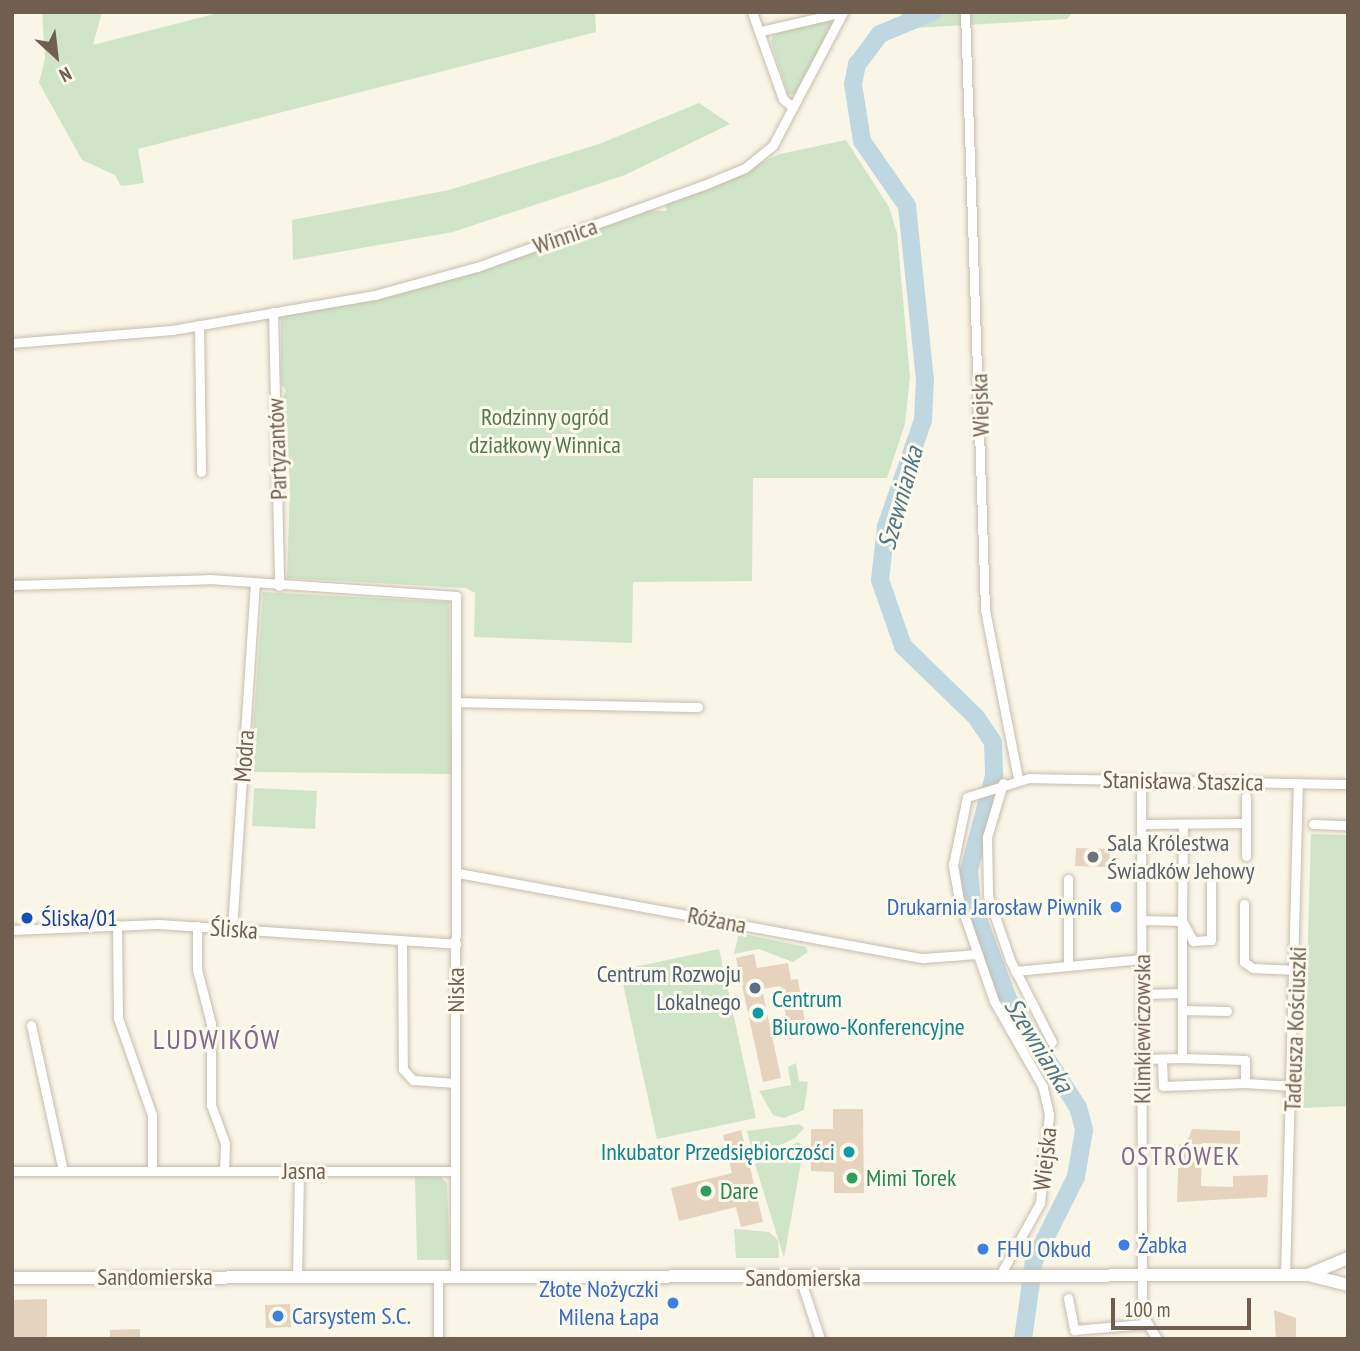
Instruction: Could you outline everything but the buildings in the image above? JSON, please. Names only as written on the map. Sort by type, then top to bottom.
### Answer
[{"type":"street","points":[[752,12],[761,31],[783,99],[793,107]]},
{"type":"street","points":[[761,31],[843,12]]},
{"type":"street","name":"Winnica","points":[[12,343],[96,339],[199,325],[375,295],[465,270],[704,185],[765,154],[843,12]]},
{"type":"street","name":"Wiejska","points":[[965,12],[985,610],[1018,779],[971,794],[964,801],[953,865],[976,954],[994,1001],[1048,1106],[1040,1203],[999,1278]]},
{"type":"street","name":"Partyzantów","points":[[273,312],[279,586]]},
{"type":"street","points":[[199,325],[201,472]]},
{"type":"street","points":[[12,585],[255,583],[279,586]]},
{"type":"street","name":"Modra","points":[[232,929],[255,583]]},
{"type":"street","name":"Niska","points":[[279,586],[456,596],[455,1277]]},
{"type":"street","points":[[456,702],[698,707]]},
{"type":"street","name":"Stanisława Staszica","points":[[1018,779],[1348,784]]},
{"type":"street","name":"Klimkiewiczowska","points":[[1141,781],[1144,1324]]},
{"type":"street","points":[[1003,783],[985,858],[988,896],[1016,971],[1052,1042]]},
{"type":"street","name":"Tadeusza Kościuszki","points":[[1285,1276],[1293,1086],[1298,783]]},
{"type":"street","points":[[1246,797],[1246,856]]},
{"type":"street","points":[[1141,824],[1246,823]]},
{"type":"street","points":[[1182,1058],[1183,824]]},
{"type":"street","points":[[1313,824],[1348,825]]},
{"type":"street","name":"Różana","points":[[457,873],[923,958],[976,954]]},
{"type":"street","points":[[1068,879],[1068,965]]},
{"type":"street","points":[[1182,921],[1193,941],[1211,940],[1212,883]]},
{"type":"street","points":[[1244,904],[1244,962],[1254,968],[1296,970]]},
{"type":"street","points":[[1142,920],[1182,921]]},
{"type":"street","points":[[117,925],[118,1018],[152,1115],[152,1170]]},
{"type":"street","name":"Śliska","points":[[12,930],[117,925],[197,926],[456,944]]},
{"type":"street","points":[[197,926],[197,969],[211,1024],[211,1105],[225,1143],[224,1170]]},
{"type":"street","points":[[402,940],[403,1069],[413,1080],[456,1083]]},
{"type":"street","points":[[1016,971],[1142,960]]},
{"type":"street","points":[[1142,994],[1182,993]]},
{"type":"street","points":[[1182,1010],[1227,1011]]},
{"type":"street","points":[[31,1026],[63,1171]]},
{"type":"street","points":[[1142,1059],[1245,1060],[1245,1083]]},
{"type":"street","points":[[1162,1059],[1163,1086],[1245,1083],[1293,1086]]},
{"type":"street","name":"Jasna","points":[[12,1171],[455,1171]]},
{"type":"street","points":[[298,1277],[299,1171]]},
{"type":"street","name":"Sandomierska","points":[[1308,1275],[1348,1258]]},
{"type":"street","name":"Sandomierska","points":[[12,1278],[1047,1278],[1308,1275],[1348,1286]]},
{"type":"street","points":[[438,1277],[438,1339]]},
{"type":"street","points":[[800,1278],[820,1339]]},
{"type":"street","points":[[1068,1298],[1074,1330],[1144,1324],[1157,1339]]},
{"type":"green space","points":[[42,12],[102,12],[93,45],[222,12],[595,12],[596,32],[138,149],[144,183],[121,186],[115,175],[82,160],[39,83],[45,58]]},
{"type":"green space","points":[[899,12],[1073,12],[1067,19],[914,28]]},
{"type":"green space","points":[[828,19],[833,24],[795,95],[788,94],[771,42],[773,34]]},
{"type":"green space","points":[[699,103],[730,124],[625,175],[453,232],[293,260],[292,220],[449,190],[599,144]]},
{"type":"green space","name":"Rodzinny ogród działkowy Winnica","points":[[846,140],[889,207],[897,233],[910,377],[905,424],[887,478],[753,478],[752,581],[633,582],[632,643],[474,637],[475,593],[466,588],[287,578],[290,483],[282,399],[286,390],[281,384],[281,316],[376,299],[647,210],[666,211],[667,204],[780,154]]},
{"type":"green space","points":[[263,592],[449,602],[451,774],[250,772]]},
{"type":"green space","points":[[254,788],[317,791],[315,829],[252,826]]},
{"type":"green space","points":[[1311,834],[1348,835],[1348,1106],[1303,1108]]},
{"type":"green space","points":[[739,933],[806,947],[808,952],[793,962],[759,949],[734,954]]},
{"type":"green space","points":[[719,949],[756,1118],[657,1139],[620,970]]},
{"type":"green space","points":[[796,1063],[799,1081],[808,1082],[804,1110],[784,1118],[773,1115],[759,1091],[791,1085],[788,1067]]},
{"type":"green space","points":[[799,1124],[804,1128],[795,1138],[754,1158],[747,1131]]},
{"type":"green space","points":[[798,1142],[804,1146],[784,1258],[755,1164]]},
{"type":"green space","points":[[415,1176],[440,1177],[447,1183],[450,1260],[417,1260]]},
{"type":"green space","points":[[734,1229],[769,1232],[778,1240],[779,1258],[736,1258]]},
{"type":"waterway","name":"Szewnianka","points":[[933,12],[880,34],[857,64],[853,84],[862,141],[907,206],[925,380],[923,420],[886,527],[880,580],[903,646],[976,717],[993,742],[994,776],[969,870],[972,903],[1008,999],[1078,1107],[1084,1130],[1076,1177],[1034,1261],[1023,1339]]},
{"type":"place","name":"Sala Królestwa Świadków Jehowy","points":[[1093,857]]},
{"type":"place","name":"Drukarnia Jarosław Piwnik","points":[[1116,907]]},
{"type":"place","name":"Śliska/01","points":[[27,918]]},
{"type":"place","name":"Centrum Rozwoju Lokalnego","points":[[755,988]]},
{"type":"place","name":"Centrum Biurowo-Konferencyjne","points":[[758,1013]]},
{"type":"place","name":"Inkubator Przedsiębiorczości","points":[[849,1152]]},
{"type":"place","name":"Mimi Torek","points":[[852,1178]]},
{"type":"place","name":"Dare","points":[[706,1191]]},
{"type":"place","name":"Żabka","points":[[1124,1245]]},
{"type":"place","name":"FHU Okbud","points":[[983,1249]]},
{"type":"place","name":"Złote Nożyczki Milena Łapa","points":[[673,1303]]},
{"type":"place","name":"Carsystem S.C.","points":[[278,1316]]},
{"type":"district","name":"LUDWIKÓW","points":[[217,1039]]},
{"type":"district","name":"OSTRÓWEK","points":[[1181,1156]]}]
